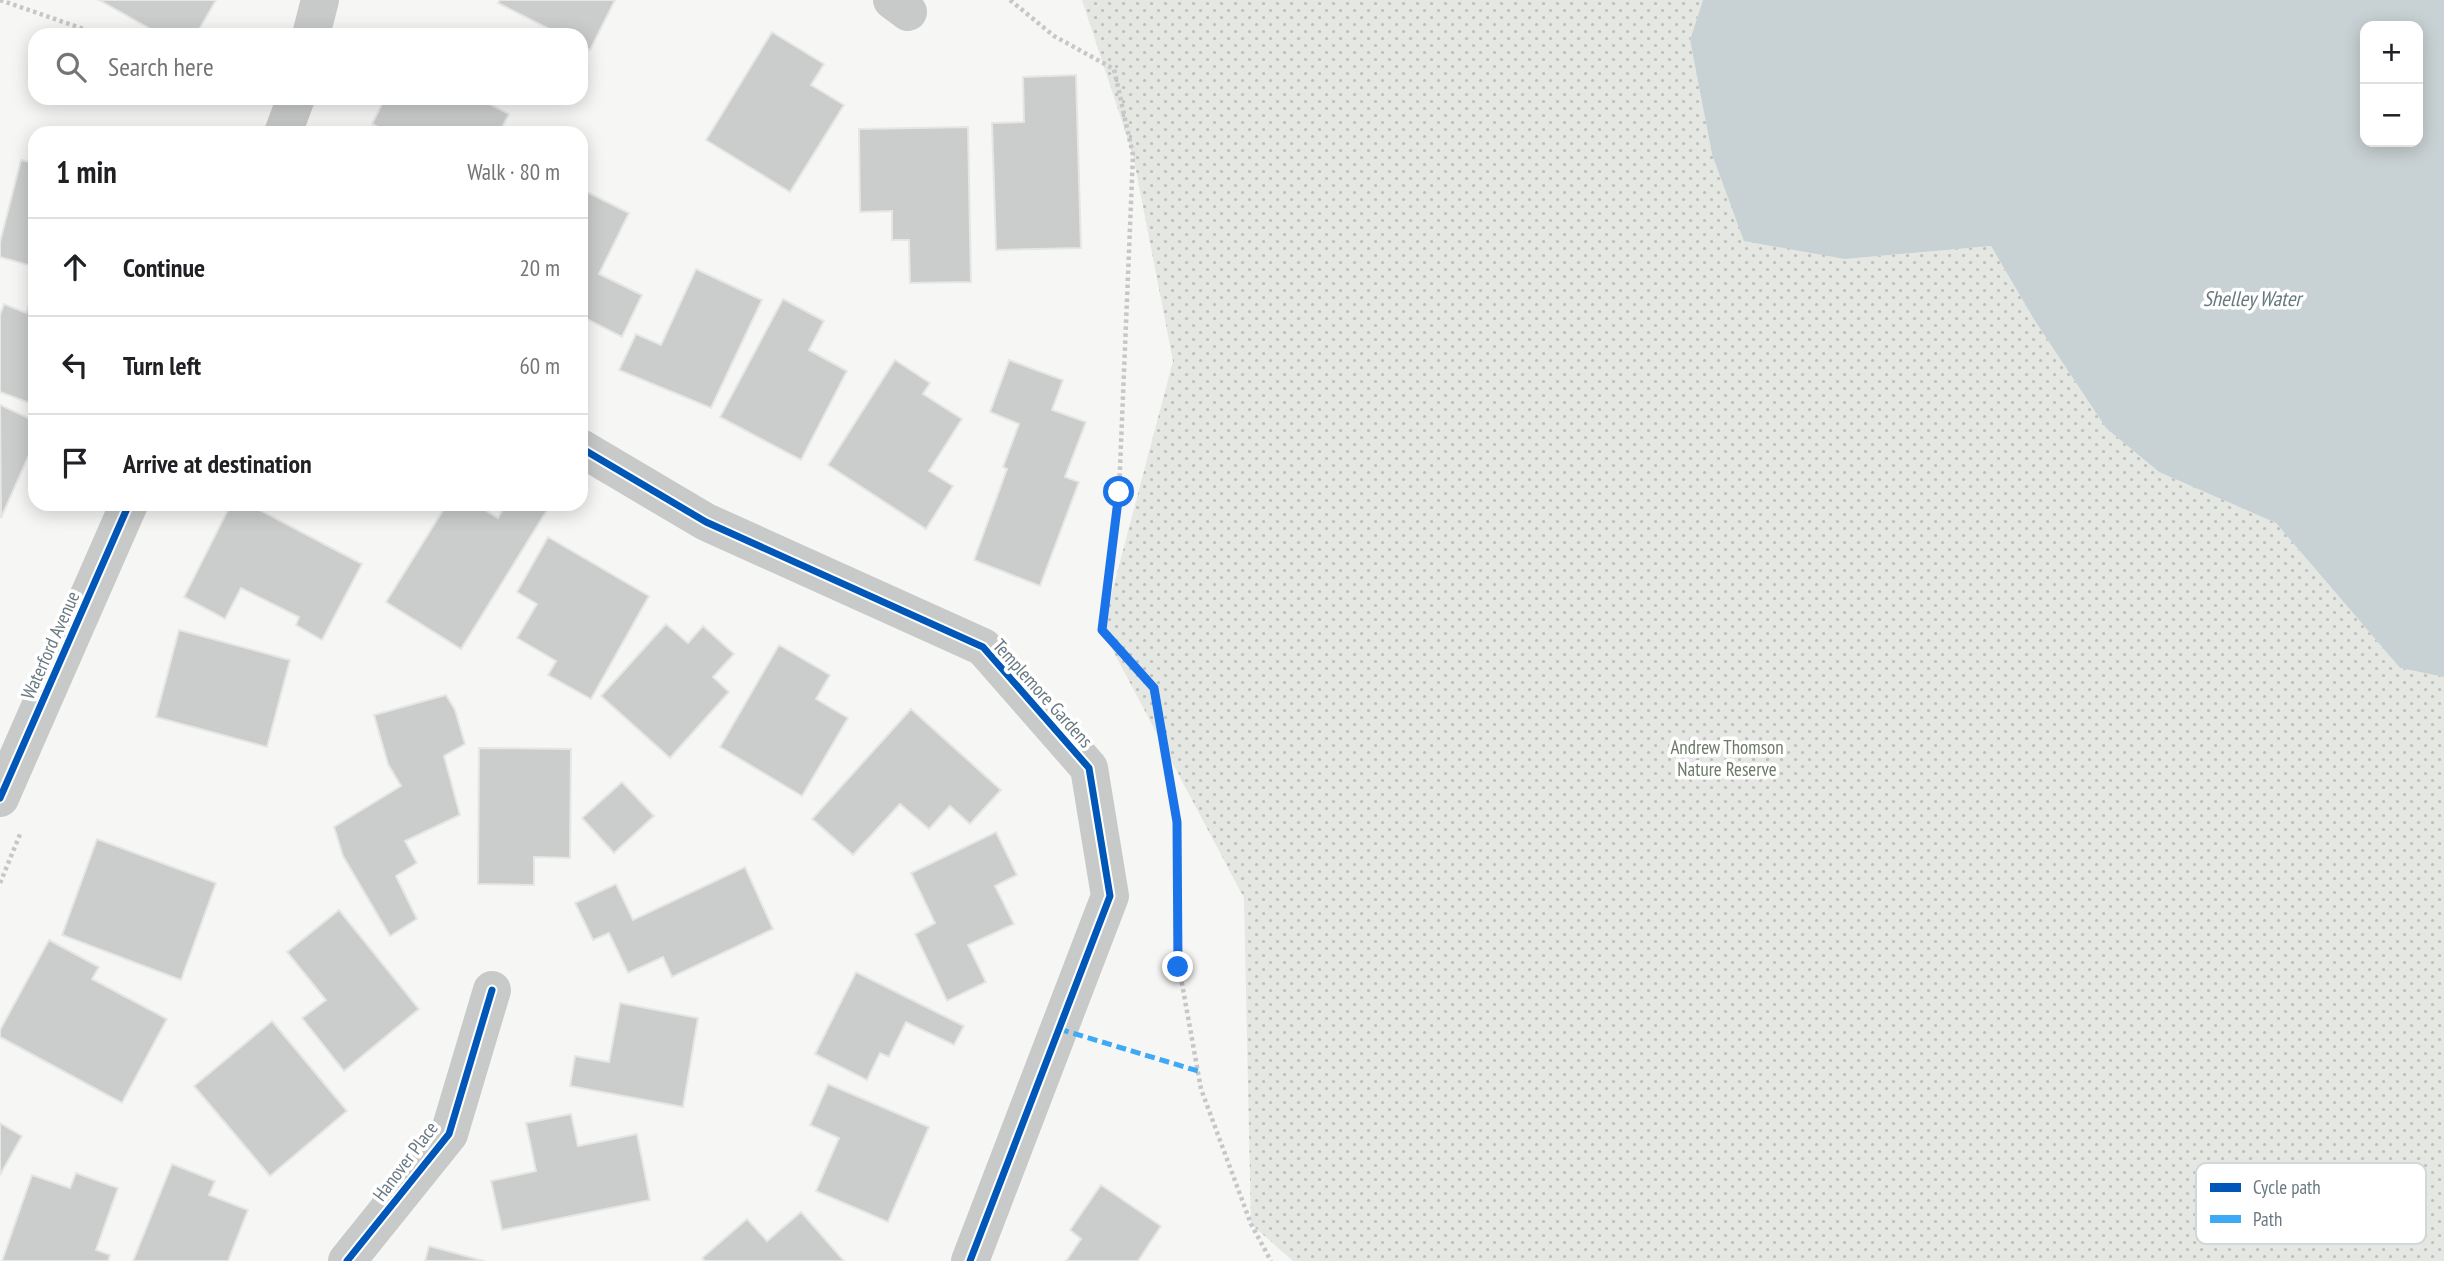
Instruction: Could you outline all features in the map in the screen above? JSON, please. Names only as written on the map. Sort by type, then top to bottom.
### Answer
[{"type":"street","points":[[314,28],[320,0]]},
{"type":"street","points":[[286,126],[293,105]]},
{"type":"street","name":"Templemore Gardens","points":[[588,451],[706,522],[983,647],[1089,768],[1110,896],[970,1261]]},
{"type":"street","name":"Waterford Avenue","points":[[0,798],[126,511]]},
{"type":"street","name":"Hanover Place","points":[[347,1261],[449,1134],[492,990]]},
{"type":"path","points":[[0,0],[81,28]]},
{"type":"path","points":[[1010,0],[1054,36],[1114,69],[1133,155],[1119,492],[1102,630],[1154,688],[1177,822],[1178,967],[1201,1089],[1251,1224],[1271,1261]]},
{"type":"green space","name":"Andrew Thomson Nature Reserve","points":[[1082,0],[1703,0],[1690,40],[1712,154],[1845,259],[1991,246],[2035,321],[2106,428],[2159,472],[2276,523],[2400,668],[2444,677],[2444,1261],[1293,1261],[1251,1224],[1244,898],[1102,630],[1173,361],[1133,155]]},
{"type":"water","name":"Shelley Water","points":[[1703,0],[2444,0],[2444,677],[2400,668],[2276,523],[2159,472],[2106,428],[2035,321],[1991,246],[1845,259],[1744,241],[1712,154],[1690,40]]},
{"type":"building","points":[[99,0],[216,0],[200,28],[149,28]]},
{"type":"building","points":[[500,0],[615,0],[590,50],[588,28],[547,28],[498,3]]},
{"type":"building","points":[[772,32],[824,64],[811,85],[844,105],[790,192],[706,140]]},
{"type":"building","points":[[1076,75],[1081,248],[996,250],[992,123],[1024,122],[1023,77]]},
{"type":"building","points":[[382,105],[492,105],[509,114],[503,126],[372,124]]},
{"type":"building","points":[[968,127],[971,282],[910,283],[909,240],[892,240],[892,211],[860,212],[859,129]]},
{"type":"building","points":[[21,160],[28,162],[28,265],[0,257],[0,242]]},
{"type":"building","points":[[588,192],[629,213],[599,274],[642,295],[622,337],[588,320]]},
{"type":"building","points":[[696,269],[762,300],[711,408],[619,370],[636,334],[661,345]]},
{"type":"building","points":[[783,299],[824,321],[809,350],[847,371],[801,460],[720,417]]},
{"type":"building","points":[[4,304],[26,313],[28,307],[28,402],[0,392],[0,315]]},
{"type":"building","points":[[895,360],[930,383],[923,394],[962,419],[929,471],[953,486],[926,529],[828,465]]},
{"type":"building","points":[[1009,360],[1063,380],[1052,410],[1086,422],[1065,477],[1079,482],[1040,586],[974,560],[1007,469],[1003,467],[1019,424],[990,412]]},
{"type":"building","points":[[0,405],[28,418],[28,457],[1,518]]},
{"type":"building","points":[[227,511],[261,511],[362,564],[322,640],[296,625],[299,617],[241,588],[225,619],[184,597]]},
{"type":"building","points":[[443,511],[486,511],[498,518],[502,511],[546,511],[461,649],[386,602]]},
{"type":"building","points":[[548,537],[649,596],[591,699],[548,675],[556,661],[517,638],[537,604],[517,592]]},
{"type":"building","points":[[666,624],[688,643],[703,626],[734,654],[713,677],[729,692],[670,758],[601,696]]},
{"type":"building","points":[[179,630],[290,660],[267,747],[156,717]]},
{"type":"building","points":[[779,645],[830,675],[816,699],[848,718],[802,796],[720,747]]},
{"type":"building","points":[[446,695],[455,710],[465,744],[444,756],[460,815],[405,841],[417,863],[396,876],[417,919],[390,936],[343,856],[334,827],[401,786],[388,764],[374,715]]},
{"type":"building","points":[[911,709],[1001,790],[970,824],[950,806],[929,829],[900,804],[853,855],[812,819]]},
{"type":"building","points":[[479,748],[571,749],[570,858],[534,857],[534,885],[478,884]]},
{"type":"building","points":[[622,782],[654,816],[614,853],[582,818]]},
{"type":"building","points":[[996,832],[1017,875],[995,886],[1014,924],[968,945],[986,982],[947,1001],[915,934],[935,923],[911,873]]},
{"type":"building","points":[[97,839],[216,883],[181,980],[62,935]]},
{"type":"building","points":[[745,867],[773,929],[672,977],[663,957],[628,973],[609,933],[593,940],[575,903],[616,884],[633,920]]},
{"type":"building","points":[[339,910],[419,1009],[344,1071],[302,1018],[326,1000],[287,952]]},
{"type":"building","points":[[49,940],[99,967],[92,979],[167,1019],[122,1103],[0,1037],[0,1030]]},
{"type":"building","points":[[856,972],[964,1026],[954,1045],[906,1022],[889,1057],[880,1053],[867,1080],[815,1054]]},
{"type":"building","points":[[620,1003],[698,1018],[683,1107],[570,1086],[575,1056],[609,1062]]},
{"type":"building","points":[[272,1021],[347,1111],[270,1176],[194,1086]]},
{"type":"building","points":[[828,1084],[929,1127],[888,1222],[816,1191],[839,1138],[810,1125]]},
{"type":"building","points":[[571,1114],[578,1146],[637,1134],[650,1200],[502,1230],[491,1181],[536,1171],[526,1123]]},
{"type":"building","points":[[0,1123],[22,1136],[0,1175]]},
{"type":"building","points":[[172,1164],[215,1181],[209,1195],[248,1210],[228,1261],[133,1261]]},
{"type":"building","points":[[76,1173],[118,1188],[96,1250],[110,1255],[108,1261],[2,1261],[32,1175],[70,1188]]},
{"type":"building","points":[[1101,1185],[1161,1226],[1138,1261],[1066,1261],[1081,1239],[1070,1230]]},
{"type":"building","points":[[801,1212],[844,1261],[705,1261],[702,1258],[747,1219],[767,1241]]},
{"type":"building","points":[[429,1246],[484,1261],[425,1261]]},
{"type":"marked path","points":[[1059,1029],[1198,1071]]},
{"type":"cycle path","points":[[588,452],[706,522],[983,647],[1089,768],[1110,896],[970,1261]]},
{"type":"cycle path","points":[[0,798],[126,511]]},
{"type":"cycle path","points":[[347,1261],[449,1134],[492,990]]},
{"type":"route","points":[[1119,492],[1102,630],[1154,688],[1177,822],[1178,967]]}]
